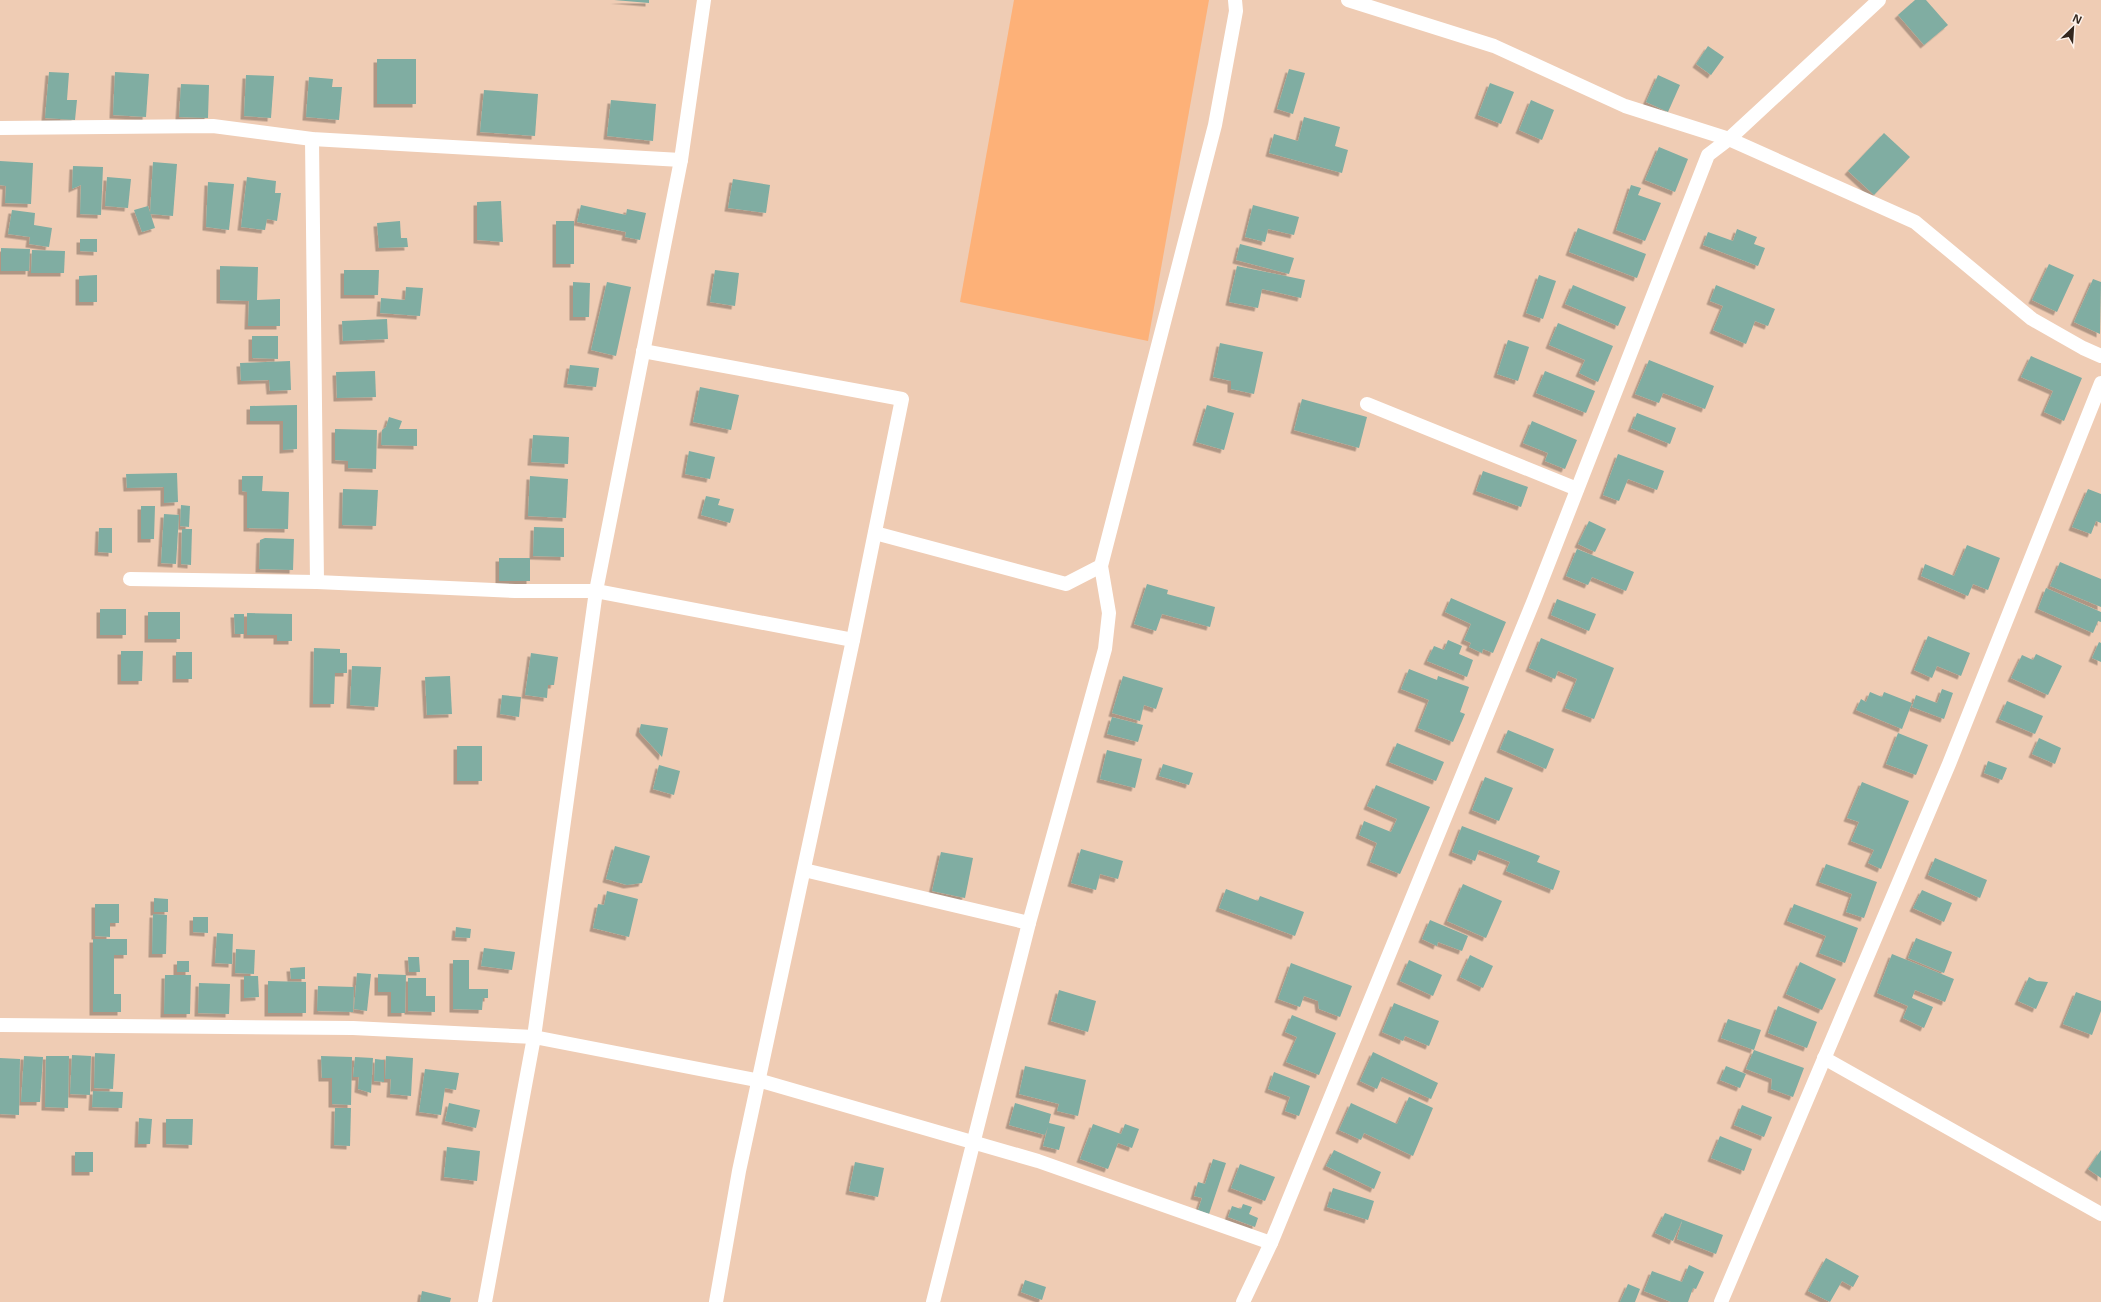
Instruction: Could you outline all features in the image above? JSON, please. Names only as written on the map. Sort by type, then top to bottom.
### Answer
[{"type":"street","points":[[486,1302],[534,1037],[596,591],[681,160],[704,0]]},
{"type":"street","points":[[933,1302],[1030,923],[1105,649],[1109,613],[1101,566],[1215,125],[1236,11],[1235,0]]},
{"type":"street","points":[[1348,0],[1494,46],[1626,106],[1729,138],[1915,222],[2032,319],[2083,348],[2101,356]]},
{"type":"street","points":[[1243,1302],[1271,1243],[1577,489],[1708,155],[1729,138],[1879,0]]},
{"type":"street","points":[[0,128],[213,126],[312,139],[681,160]]},
{"type":"street","points":[[312,139],[317,582]]},
{"type":"street","points":[[643,351],[902,399],[853,640],[739,1171],[716,1302]]},
{"type":"street","points":[[1720,1302],[1949,764],[2101,383]]},
{"type":"street","points":[[1367,404],[1577,489]]},
{"type":"street","points":[[875,532],[1066,584],[1101,566]]},
{"type":"street","points":[[130,579],[317,582],[515,591],[596,591],[853,640]]},
{"type":"street","points":[[804,870],[1030,923]]},
{"type":"street","points":[[0,1025],[353,1028],[534,1037],[758,1081],[1038,1161],[1271,1243]]},
{"type":"street","points":[[1824,1058],[2101,1214]]},
{"type":"shaded area","points":[[1014,0],[1209,0],[1148,341],[960,302]]},
{"type":"building","points":[[614,0],[649,0],[649,3]]},
{"type":"building","points":[[1915,0],[1926,0],[1948,25],[1924,45],[1898,15]]},
{"type":"building","points":[[1708,46],[1724,57],[1711,75],[1696,64]]},
{"type":"building","points":[[377,59],[416,59],[416,104],[377,104]]},
{"type":"building","points":[[1289,69],[1305,73],[1293,114],[1277,109]]},
{"type":"building","points":[[49,72],[69,73],[67,100],[77,100],[75,120],[45,118]]},
{"type":"building","points":[[115,72],[149,74],[146,117],[113,115]]},
{"type":"building","points":[[246,75],[274,76],[271,118],[244,116]]},
{"type":"building","points":[[1658,75],[1680,85],[1668,112],[1646,102]]},
{"type":"building","points":[[309,77],[333,79],[332,87],[342,87],[339,120],[306,117]]},
{"type":"building","points":[[1490,83],[1514,92],[1501,124],[1478,115]]},
{"type":"building","points":[[181,84],[209,85],[208,118],[179,117]]},
{"type":"building","points":[[484,90],[538,94],[535,136],[480,132]]},
{"type":"building","points":[[611,100],[656,104],[653,141],[607,136]]},
{"type":"building","points":[[1531,100],[1554,110],[1542,140],[1519,130]]},
{"type":"building","points":[[1304,117],[1340,127],[1335,146],[1348,150],[1342,173],[1269,153],[1274,134],[1298,141]]},
{"type":"building","points":[[1884,133],[1910,157],[1874,195],[1848,171]]},
{"type":"building","points":[[1659,147],[1688,159],[1675,192],[1645,180]]},
{"type":"building","points":[[0,161],[33,163],[31,204],[5,203],[6,186],[0,185]]},
{"type":"building","points":[[153,162],[177,164],[173,216],[150,214]]},
{"type":"building","points":[[73,166],[103,167],[101,215],[80,214],[81,185],[72,189]]},
{"type":"building","points":[[107,177],[131,179],[128,208],[105,206]]},
{"type":"building","points":[[247,177],[276,181],[275,193],[281,193],[277,221],[267,219],[265,230],[241,227]]},
{"type":"building","points":[[733,179],[770,185],[766,213],[728,208]]},
{"type":"building","points":[[208,182],[234,184],[229,230],[206,227]]},
{"type":"building","points":[[1631,185],[1641,188],[1638,195],[1661,203],[1645,241],[1616,230]]},
{"type":"building","points":[[501,201],[503,242],[477,240],[477,202]]},
{"type":"building","points":[[581,205],[626,215],[627,209],[646,213],[640,240],[625,237],[626,232],[577,222]]},
{"type":"building","points":[[1253,205],[1299,217],[1294,235],[1268,229],[1265,242],[1245,237]]},
{"type":"building","points":[[148,206],[155,228],[142,232],[134,210]]},
{"type":"building","points":[[12,210],[35,213],[34,225],[52,228],[49,247],[29,244],[30,237],[8,234]]},
{"type":"building","points":[[400,221],[401,238],[407,238],[408,247],[379,248],[377,223]]},
{"type":"building","points":[[556,221],[574,221],[574,264],[556,264]]},
{"type":"building","points":[[1578,228],[1646,254],[1637,278],[1569,252]]},
{"type":"building","points":[[1737,229],[1757,237],[1754,244],[1765,248],[1758,266],[1703,245],[1708,232],[1733,241]]},
{"type":"building","points":[[80,239],[97,239],[97,252],[80,251]]},
{"type":"building","points":[[1240,244],[1294,258],[1289,274],[1236,260]]},
{"type":"building","points":[[1,248],[30,249],[29,271],[1,271]]},
{"type":"building","points":[[32,250],[65,251],[64,273],[31,273]]},
{"type":"building","points":[[2049,264],[2074,275],[2057,312],[2032,300]]},
{"type":"building","points":[[220,266],[258,267],[257,300],[280,299],[280,326],[248,326],[249,301],[220,300]]},
{"type":"building","points":[[1237,266],[1305,280],[1301,298],[1262,289],[1258,308],[1229,302]]},
{"type":"building","points":[[344,270],[379,270],[378,295],[344,295]]},
{"type":"building","points":[[715,270],[739,273],[735,306],[710,302]]},
{"type":"building","points":[[97,275],[97,302],[79,302],[79,276]]},
{"type":"building","points":[[1539,275],[1556,281],[1543,319],[1526,313]]},
{"type":"building","points":[[2093,279],[2101,282],[2100,334],[2074,322]]},
{"type":"building","points":[[573,282],[590,283],[589,317],[573,317]]},
{"type":"building","points":[[607,282],[631,287],[616,356],[591,350]]},
{"type":"building","points":[[1573,285],[1626,307],[1618,326],[1565,304]]},
{"type":"building","points":[[1716,285],[1775,309],[1768,326],[1755,321],[1746,344],[1713,330],[1723,306],[1710,301]]},
{"type":"building","points":[[406,287],[423,288],[420,316],[380,313],[381,298],[405,300]]},
{"type":"building","points":[[387,319],[388,339],[343,341],[342,321]]},
{"type":"building","points":[[1558,323],[1613,346],[1598,382],[1579,373],[1585,360],[1549,345]]},
{"type":"building","points":[[252,336],[278,336],[278,359],[252,358]]},
{"type":"building","points":[[1508,340],[1529,347],[1518,381],[1497,374]]},
{"type":"building","points":[[1220,343],[1263,352],[1254,394],[1231,389],[1231,381],[1213,377]]},
{"type":"building","points":[[2031,356],[2082,378],[2064,421],[2044,412],[2053,391],[2021,377]]},
{"type":"building","points":[[1649,360],[1714,386],[1705,409],[1663,393],[1659,403],[1635,394]]},
{"type":"building","points":[[290,361],[291,390],[270,391],[269,380],[241,381],[240,363]]},
{"type":"building","points":[[570,365],[599,368],[596,387],[567,384]]},
{"type":"building","points":[[375,371],[376,397],[337,398],[336,372]]},
{"type":"building","points":[[1545,371],[1595,391],[1586,413],[1536,393]]},
{"type":"building","points":[[700,387],[739,395],[731,430],[693,422]]},
{"type":"building","points":[[1302,399],[1367,417],[1359,448],[1294,430]]},
{"type":"building","points":[[297,405],[297,449],[283,450],[283,421],[250,421],[250,406]]},
{"type":"building","points":[[1207,405],[1234,413],[1224,450],[1196,442]]},
{"type":"building","points":[[1637,413],[1676,428],[1670,444],[1631,428]]},
{"type":"building","points":[[389,417],[402,421],[399,429],[417,429],[417,446],[381,445],[382,430],[386,427]]},
{"type":"building","points":[[1532,421],[1577,440],[1565,469],[1545,461],[1548,453],[1523,443]]},
{"type":"building","points":[[335,429],[377,430],[376,469],[348,468],[348,461],[335,460]]},
{"type":"building","points":[[533,435],[569,437],[568,464],[531,462]]},
{"type":"building","points":[[689,451],[715,457],[710,479],[685,474]]},
{"type":"building","points":[[1618,454],[1664,471],[1657,490],[1628,479],[1619,501],[1603,495]]},
{"type":"building","points":[[1483,471],[1528,487],[1521,507],[1476,491]]},
{"type":"building","points":[[177,473],[178,502],[164,503],[164,487],[127,488],[126,474]]},
{"type":"building","points":[[242,476],[263,476],[262,491],[289,492],[288,529],[247,528],[247,492],[242,491]]},
{"type":"building","points":[[530,476],[568,479],[566,518],[528,516]]},
{"type":"building","points":[[343,489],[378,490],[376,526],[342,525]]},
{"type":"building","points":[[2088,489],[2101,494],[2101,523],[2096,521],[2091,534],[2072,527]]},
{"type":"building","points":[[706,496],[720,499],[718,505],[734,509],[730,523],[701,515]]},
{"type":"building","points":[[181,505],[190,506],[189,527],[180,526]]},
{"type":"building","points":[[141,506],[155,506],[154,539],[141,539]]},
{"type":"building","points":[[164,514],[179,515],[176,564],[161,563]]},
{"type":"building","points":[[1589,521],[1606,529],[1595,552],[1578,544]]},
{"type":"building","points":[[534,527],[564,528],[564,557],[533,556]]},
{"type":"building","points":[[99,528],[112,528],[112,553],[98,552]]},
{"type":"building","points":[[182,529],[192,529],[191,565],[181,564]]},
{"type":"building","points":[[265,538],[294,539],[293,570],[259,569],[260,540]]},
{"type":"building","points":[[1967,545],[2000,558],[1988,590],[1973,584],[1968,596],[1921,576],[1925,564],[1954,576]]},
{"type":"building","points":[[1577,549],[1634,572],[1626,591],[1592,577],[1588,585],[1566,576]]},
{"type":"building","points":[[499,558],[530,558],[530,581],[499,581]]},
{"type":"building","points":[[2060,562],[2101,579],[2101,607],[2050,586]]},
{"type":"building","points":[[1147,584],[1168,590],[1167,594],[1215,607],[1210,627],[1162,614],[1156,631],[1134,624]]},
{"type":"building","points":[[2046,588],[2101,612],[2101,622],[2098,621],[2093,633],[2038,609]]},
{"type":"building","points":[[1451,598],[1506,622],[1493,653],[1483,649],[1482,653],[1469,647],[1471,643],[1464,640],[1471,624],[1445,612]]},
{"type":"building","points":[[1557,599],[1596,614],[1589,631],[1551,615]]},
{"type":"building","points":[[100,609],[126,609],[126,635],[100,635]]},
{"type":"building","points":[[148,612],[180,612],[180,639],[148,639]]},
{"type":"building","points":[[247,613],[292,614],[292,641],[277,641],[277,635],[247,635]]},
{"type":"building","points":[[234,614],[244,614],[244,634],[235,634]]},
{"type":"building","points":[[1928,636],[1970,653],[1961,676],[1937,666],[1932,678],[1914,670]]},
{"type":"building","points":[[1541,638],[1614,668],[1594,719],[1565,708],[1577,679],[1558,671],[1555,679],[1529,668]]},
{"type":"building","points":[[1448,640],[1462,646],[1459,654],[1473,660],[1467,677],[1427,661],[1434,646],[1444,650]]},
{"type":"building","points":[[2099,642],[2101,643],[2101,662],[2092,658]]},
{"type":"building","points":[[314,648],[340,649],[340,653],[347,653],[347,673],[335,673],[334,704],[313,704]]},
{"type":"building","points":[[121,651],[143,651],[142,681],[121,681]]},
{"type":"building","points":[[176,652],[192,652],[192,679],[176,679]]},
{"type":"building","points":[[531,653],[558,657],[554,685],[548,685],[547,698],[525,695]]},
{"type":"building","points":[[2036,654],[2062,666],[2048,695],[2011,678],[2022,655],[2033,660]]},
{"type":"building","points":[[352,666],[381,667],[378,707],[350,705]]},
{"type":"building","points":[[1409,669],[1437,680],[1438,676],[1469,687],[1460,712],[1465,714],[1453,742],[1418,728],[1429,700],[1401,689]]},
{"type":"building","points":[[450,676],[452,714],[427,715],[425,677]]},
{"type":"building","points":[[1123,676],[1163,688],[1156,709],[1144,705],[1140,721],[1112,713]]},
{"type":"building","points":[[1942,689],[1953,693],[1944,719],[1912,707],[1916,695],[1937,703]]},
{"type":"building","points":[[1870,692],[1882,697],[1884,692],[1912,703],[1902,729],[1856,710],[1861,699],[1866,702]]},
{"type":"building","points":[[502,695],[521,697],[519,717],[500,714]]},
{"type":"building","points":[[2007,701],[2043,716],[2035,734],[1999,719]]},
{"type":"building","points":[[1112,717],[1143,725],[1138,742],[1107,734]]},
{"type":"building","points":[[641,724],[668,728],[662,757],[639,732]]},
{"type":"building","points":[[1508,730],[1554,749],[1546,769],[1500,749]]},
{"type":"building","points":[[1898,733],[1928,745],[1916,775],[1886,764]]},
{"type":"building","points":[[2039,738],[2061,748],[2055,764],[2032,754]]},
{"type":"building","points":[[1397,743],[1444,762],[1436,781],[1389,762]]},
{"type":"building","points":[[457,746],[482,746],[482,781],[457,781]]},
{"type":"building","points":[[1107,750],[1142,759],[1135,788],[1100,779]]},
{"type":"building","points":[[1988,761],[2007,768],[2002,780],[1984,773]]},
{"type":"building","points":[[1163,764],[1193,773],[1189,785],[1159,776]]},
{"type":"building","points":[[659,765],[680,771],[674,795],[653,789]]},
{"type":"building","points":[[1485,777],[1513,788],[1499,821],[1472,810]]},
{"type":"building","points":[[1862,782],[1909,801],[1881,869],[1868,863],[1874,850],[1851,841],[1859,822],[1847,818]]},
{"type":"building","points":[[1376,785],[1430,807],[1400,874],[1370,862],[1377,843],[1359,835],[1364,821],[1391,832],[1397,819],[1367,806]]},
{"type":"building","points":[[1462,826],[1540,856],[1537,862],[1560,871],[1553,890],[1506,871],[1510,862],[1479,850],[1475,861],[1452,852]]},
{"type":"building","points":[[615,846],[650,856],[642,883],[627,885],[606,879]]},
{"type":"building","points":[[1081,849],[1123,861],[1118,879],[1100,874],[1096,890],[1071,883]]},
{"type":"building","points":[[941,852],[973,858],[965,898],[932,891]]},
{"type":"building","points":[[1935,858],[1987,880],[1980,898],[1928,875]]},
{"type":"building","points":[[1826,864],[1877,882],[1864,918],[1846,912],[1852,894],[1819,882]]},
{"type":"building","points":[[1463,884],[1502,901],[1486,938],[1447,921]]},
{"type":"building","points":[[1226,889],[1258,901],[1260,896],[1304,912],[1295,936],[1219,908]]},
{"type":"building","points":[[1922,890],[1952,903],[1944,922],[1913,908]]},
{"type":"building","points":[[607,891],[638,899],[629,937],[593,928],[598,904],[604,905]]},
{"type":"building","points":[[154,898],[168,899],[168,912],[154,912]]},
{"type":"building","points":[[95,904],[119,904],[119,923],[110,923],[110,937],[95,936]]},
{"type":"building","points":[[1794,904],[1858,928],[1845,963],[1819,953],[1826,936],[1787,921]]},
{"type":"building","points":[[153,914],[167,915],[166,954],[152,954]]},
{"type":"building","points":[[193,917],[208,917],[208,933],[193,932]]},
{"type":"building","points":[[1430,920],[1468,936],[1462,951],[1438,942],[1437,946],[1422,939]]},
{"type":"building","points":[[456,927],[471,929],[470,938],[455,937]]},
{"type":"building","points":[[217,933],[233,934],[232,964],[215,963]]},
{"type":"building","points":[[1916,938],[1952,952],[1944,973],[1908,958]]},
{"type":"building","points":[[93,939],[127,939],[127,955],[114,955],[114,994],[121,994],[121,1012],[93,1012]]},
{"type":"building","points":[[484,948],[515,952],[512,970],[481,966]]},
{"type":"building","points":[[236,949],[255,950],[254,974],[235,973]]},
{"type":"building","points":[[1892,954],[1954,979],[1945,1002],[1915,990],[1912,998],[1933,1007],[1924,1028],[1903,1018],[1908,1006],[1877,993]]},
{"type":"building","points":[[1470,955],[1493,966],[1483,988],[1460,977]]},
{"type":"building","points":[[408,957],[419,957],[420,972],[409,972]]},
{"type":"building","points":[[453,960],[469,960],[469,989],[488,989],[488,998],[483,998],[482,1010],[453,1009]]},
{"type":"building","points":[[1409,960],[1442,975],[1433,996],[1400,981]]},
{"type":"building","points":[[177,961],[189,961],[189,972],[177,972]]},
{"type":"building","points":[[1800,962],[1836,979],[1822,1010],[1786,994]]},
{"type":"building","points":[[1291,963],[1352,986],[1340,1017],[1319,1009],[1318,1001],[1304,996],[1300,1007],[1278,999]]},
{"type":"building","points":[[305,967],[305,979],[291,979],[290,968]]},
{"type":"building","points":[[357,973],[371,974],[367,1011],[354,1009]]},
{"type":"building","points":[[378,974],[406,975],[405,1013],[391,1013],[391,992],[378,992]]},
{"type":"building","points":[[165,975],[191,975],[190,1014],[164,1014]]},
{"type":"building","points":[[244,976],[258,976],[259,997],[244,998]]},
{"type":"building","points":[[2029,977],[2037,981],[2048,982],[2036,1009],[2018,1001]]},
{"type":"building","points":[[408,978],[426,978],[426,996],[435,996],[435,1012],[408,1011]]},
{"type":"building","points":[[268,981],[306,982],[306,1013],[268,1013]]},
{"type":"building","points":[[199,983],[230,984],[229,1014],[198,1013]]},
{"type":"building","points":[[318,986],[354,987],[353,1012],[317,1011]]},
{"type":"building","points":[[1059,990],[1096,1001],[1088,1032],[1051,1021]]},
{"type":"building","points":[[2076,992],[2101,1001],[2101,1011],[2092,1035],[2063,1024]]},
{"type":"building","points":[[1394,1003],[1439,1021],[1429,1046],[1405,1036],[1403,1041],[1382,1032]]},
{"type":"building","points":[[1778,1006],[1817,1022],[1807,1048],[1768,1033]]},
{"type":"building","points":[[1292,1015],[1336,1033],[1319,1075],[1286,1062],[1297,1037],[1285,1032]]},
{"type":"building","points":[[1728,1019],[1761,1030],[1754,1050],[1721,1038]]},
{"type":"building","points":[[1754,1050],[1804,1068],[1793,1097],[1771,1089],[1772,1079],[1746,1069]]},
{"type":"building","points":[[1373,1052],[1438,1083],[1431,1099],[1382,1077],[1377,1089],[1360,1081]]},
{"type":"building","points":[[95,1053],[115,1054],[113,1089],[94,1088]]},
{"type":"building","points":[[72,1055],[91,1056],[90,1095],[70,1094]]},
{"type":"building","points":[[24,1056],[43,1057],[40,1102],[21,1102]]},
{"type":"building","points":[[46,1056],[69,1056],[68,1108],[45,1107]]},
{"type":"building","points":[[321,1056],[352,1057],[351,1105],[332,1104],[332,1078],[322,1078]]},
{"type":"building","points":[[386,1056],[413,1058],[411,1096],[390,1094],[391,1079],[385,1079]]},
{"type":"building","points":[[355,1057],[373,1058],[371,1093],[358,1089],[359,1077],[353,1077]]},
{"type":"building","points":[[0,1058],[20,1059],[19,1115],[0,1114]]},
{"type":"building","points":[[375,1059],[384,1060],[384,1082],[374,1081]]},
{"type":"building","points":[[1025,1066],[1086,1080],[1078,1116],[1057,1111],[1059,1104],[1019,1094]]},
{"type":"building","points":[[1726,1066],[1746,1074],[1740,1088],[1720,1080]]},
{"type":"building","points":[[425,1069],[459,1073],[456,1090],[445,1088],[441,1115],[419,1112]]},
{"type":"building","points":[[1274,1072],[1310,1086],[1299,1116],[1285,1111],[1290,1097],[1268,1089]]},
{"type":"building","points":[[93,1091],[123,1092],[122,1108],[92,1107]]},
{"type":"building","points":[[1409,1097],[1433,1108],[1413,1156],[1364,1133],[1361,1140],[1339,1130],[1351,1103],[1397,1124]]},
{"type":"building","points":[[449,1103],[480,1110],[476,1128],[445,1121]]},
{"type":"building","points":[[1015,1103],[1051,1114],[1049,1123],[1065,1127],[1059,1150],[1043,1146],[1048,1127],[1045,1135],[1009,1125]]},
{"type":"building","points":[[1742,1105],[1772,1117],[1764,1137],[1734,1125]]},
{"type":"building","points":[[335,1108],[351,1108],[350,1146],[334,1145]]},
{"type":"building","points":[[139,1118],[152,1119],[150,1144],[138,1144]]},
{"type":"building","points":[[166,1119],[193,1119],[192,1145],[166,1144]]},
{"type":"building","points":[[1093,1124],[1121,1134],[1125,1124],[1139,1129],[1132,1148],[1118,1143],[1108,1169],[1080,1159]]},
{"type":"building","points":[[1720,1136],[1752,1149],[1744,1171],[1711,1158]]},
{"type":"building","points":[[447,1147],[480,1151],[477,1181],[444,1177]]},
{"type":"building","points":[[1334,1150],[1381,1172],[1374,1189],[1326,1166]]},
{"type":"building","points":[[2101,1150],[2101,1178],[2088,1169]]},
{"type":"building","points":[[75,1152],[93,1152],[93,1172],[75,1172]]},
{"type":"building","points":[[1213,1159],[1226,1163],[1209,1214],[1198,1210],[1202,1198],[1194,1196],[1198,1182],[1205,1184]]},
{"type":"building","points":[[855,1162],[884,1168],[878,1197],[849,1191]]},
{"type":"building","points":[[1240,1164],[1275,1177],[1265,1201],[1231,1188]]},
{"type":"building","points":[[1333,1188],[1374,1201],[1368,1220],[1327,1207]]},
{"type":"building","points":[[1243,1204],[1252,1207],[1249,1214],[1258,1218],[1255,1227],[1228,1217],[1232,1206],[1241,1209]]},
{"type":"building","points":[[1665,1213],[1723,1235],[1716,1254],[1677,1239],[1682,1221],[1673,1241],[1655,1233]]},
{"type":"building","points":[[1826,1258],[1859,1276],[1853,1287],[1842,1281],[1830,1302],[1808,1291]]},
{"type":"building","points":[[1689,1265],[1704,1272],[1696,1289],[1693,1288],[1688,1302],[1671,1302],[1644,1291],[1652,1271],[1682,1282]]},
{"type":"building","points":[[1025,1280],[1046,1287],[1042,1300],[1021,1292]]},
{"type":"building","points":[[1628,1284],[1640,1289],[1635,1302],[1620,1302]]},
{"type":"building","points":[[422,1291],[451,1298],[450,1302],[420,1302]]}]
